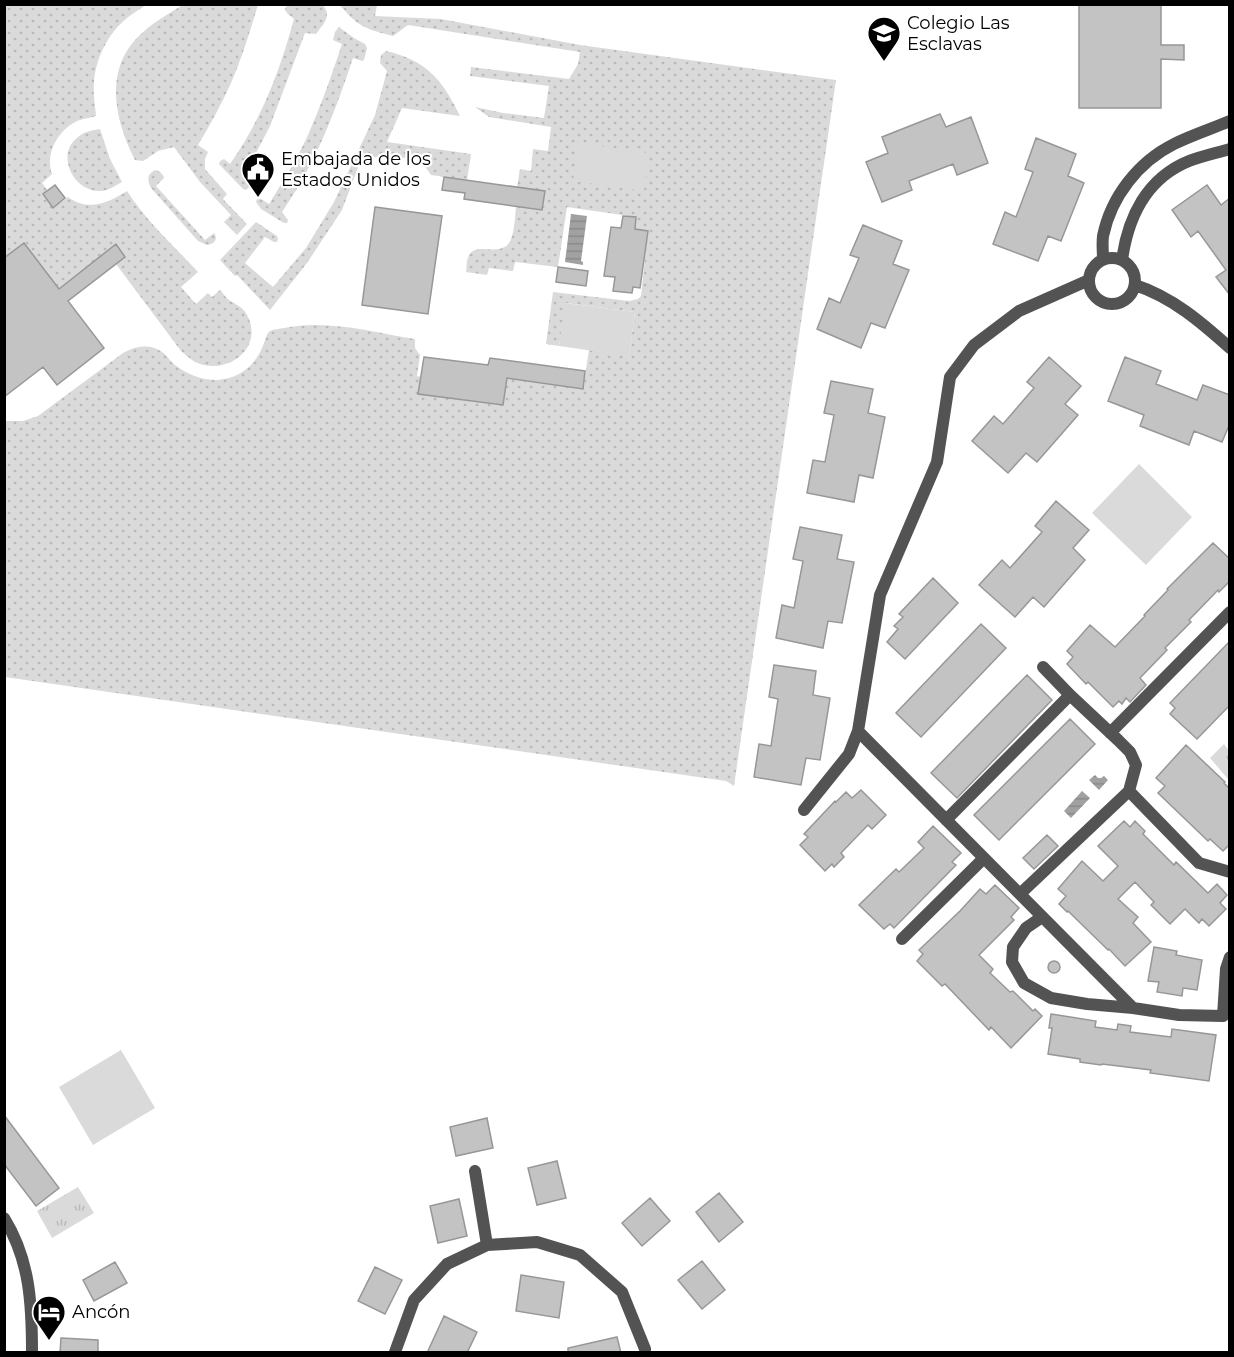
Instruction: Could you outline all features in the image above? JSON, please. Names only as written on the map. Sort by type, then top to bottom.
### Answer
[{"type":"street","points":[[1103,260],[1103,238],[1110,213],[1126,184],[1144,165],[1172,145],[1230,121]]},
{"type":"street","points":[[1122,260],[1125,238],[1133,216],[1143,198],[1153,187],[1170,171],[1188,161],[1230,149]]},
{"type":"street","points":[[1113,258],[1122,260],[1131,267],[1134,273],[1133,292],[1121,303],[1106,304],[1093,295],[1090,288],[1089,280],[1093,268],[1103,260],[1113,258]]},
{"type":"street","points":[[804,810],[849,754],[858,731],[880,595],[937,462],[950,377],[974,345],[1019,311],[1089,280]]},
{"type":"street","points":[[1135,285],[1152,290],[1197,319],[1230,348]]},
{"type":"street","points":[[1110,733],[1230,612]]},
{"type":"street","points":[[1020,894],[1129,791],[1136,765],[1130,752],[1119,740],[1043,667]]},
{"type":"street","points":[[946,820],[1070,695]]},
{"type":"street","points":[[858,731],[1133,1008]]},
{"type":"street","points":[[1129,791],[1198,862],[1230,872]]},
{"type":"street","points":[[903,939],[984,858]]},
{"type":"street","points":[[1042,917],[1026,928],[1013,947],[1012,962],[1024,983],[1051,998],[1179,1015],[1223,1016],[1226,969],[1230,957]]},
{"type":"street","points":[[474,1171],[487,1245]]},
{"type":"street","points":[[4,1218],[12,1231],[26,1266],[32,1308],[32,1353]]},
{"type":"street","points":[[395,1353],[414,1300],[447,1264],[487,1245],[537,1242],[580,1256],[622,1292],[645,1353]]},
{"type":"green space","points":[[184,4],[258,5],[231,83],[198,145],[208,152],[205,169],[227,194],[223,199],[247,224],[237,235],[224,222],[231,215],[200,182],[174,147],[158,151],[143,161],[135,160],[118,111],[117,78],[130,47],[147,29]]},
{"type":"green space","points":[[4,5],[146,5],[120,24],[108,39],[95,74],[96,116],[77,121],[58,137],[50,159],[52,174],[42,183],[54,207],[68,197],[75,202],[90,205],[113,199],[127,191],[151,223],[198,272],[181,287],[196,304],[208,293],[212,297],[220,290],[245,312],[251,330],[250,340],[240,356],[231,362],[211,366],[200,364],[181,351],[116,264],[125,256],[116,245],[59,289],[24,243],[5,258]]},
{"type":"green space","points":[[287,5],[323,5],[327,17],[316,34],[305,33],[270,126],[243,178],[249,183],[246,190],[219,164],[224,159],[230,164],[251,130],[268,94],[294,19],[285,9]]},
{"type":"green space","points":[[340,5],[377,5],[375,16],[441,19],[580,45],[836,80],[734,786],[726,781],[5,677],[5,421],[23,421],[38,416],[123,353],[137,347],[153,347],[164,353],[175,365],[189,374],[217,380],[233,377],[252,364],[272,330],[317,325],[350,328],[415,339],[415,348],[420,355],[417,376],[421,377],[419,394],[502,405],[507,378],[583,388],[589,350],[629,355],[635,312],[566,303],[559,346],[546,344],[553,292],[629,301],[641,296],[648,231],[635,229],[636,217],[567,207],[558,267],[515,262],[513,271],[489,268],[487,275],[466,272],[467,260],[471,252],[502,248],[507,245],[513,231],[516,206],[542,209],[545,191],[517,187],[520,169],[531,171],[533,149],[548,151],[551,127],[489,117],[475,107],[544,118],[549,86],[470,76],[471,67],[569,79],[578,64],[580,52],[408,25],[393,36],[363,26]]},
{"type":"green space","points":[[339,27],[365,44],[367,48],[364,60],[353,58],[323,138],[282,212],[288,220],[284,223],[261,209],[256,202],[257,199],[261,199],[269,204],[308,135],[342,44],[333,40]]},
{"type":"green space","points":[[386,51],[412,60],[432,73],[447,92],[460,116],[402,108],[387,142],[471,154],[467,180],[431,175],[419,158],[362,157],[342,210],[307,263],[270,310],[220,260],[256,222],[278,239],[274,242],[265,237],[245,263],[273,287],[306,248],[334,202],[375,115],[387,71],[380,63],[381,55]]},
{"type":"green space","points":[[100,129],[110,159],[122,182],[100,191],[90,190],[75,179],[70,171],[68,153],[71,144],[78,137]]},
{"type":"green space","points":[[578,143],[649,153],[644,191],[573,181]]},
{"type":"green space","points":[[155,170],[164,178],[156,186],[205,240],[214,233],[216,240],[213,243],[207,245],[198,241],[151,188],[150,173]]},
{"type":"green space","points":[[565,303],[635,312],[629,356],[559,346]]},
{"type":"green space","points":[[1139,464],[1192,517],[1146,565],[1092,513]]},
{"type":"green space","points":[[1224,744],[1229,751],[1230,778],[1228,779],[1210,758]]},
{"type":"green space","points":[[121,1050],[155,1108],[93,1145],[59,1087]]},
{"type":"green space","points":[[78,1187],[94,1213],[52,1238],[37,1211]]},
{"type":"shaded area","points":[[571,214],[587,216],[581,261],[583,265],[565,262]]},
{"type":"shaded area","points":[[1095,775],[1098,778],[1104,776],[1108,780],[1099,790],[1089,780]]},
{"type":"shaded area","points":[[1082,791],[1090,798],[1071,818],[1064,811]]},
{"type":"building","points":[[1079,4],[1161,4],[1161,45],[1184,45],[1184,60],[1161,59],[1161,108],[1079,108]]},
{"type":"building","points":[[940,114],[946,127],[971,117],[988,163],[957,175],[953,164],[909,181],[912,190],[882,202],[866,162],[888,153],[882,137]]},
{"type":"building","points":[[1036,138],[1076,154],[1068,176],[1084,183],[1061,241],[1048,236],[1038,261],[993,244],[1005,212],[1016,217],[1033,172],[1025,169]]},
{"type":"building","points":[[444,177],[545,191],[542,210],[464,199],[465,193],[442,190]]},
{"type":"building","points":[[55,185],[65,198],[53,208],[43,194]]},
{"type":"building","points":[[1207,185],[1221,205],[1230,198],[1230,295],[1216,277],[1226,270],[1198,231],[1191,237],[1172,210]]},
{"type":"building","points":[[375,207],[442,216],[428,314],[362,305]]},
{"type":"building","points":[[623,216],[636,217],[635,229],[648,231],[640,288],[633,287],[632,293],[613,291],[615,277],[604,276],[611,227],[621,228]]},
{"type":"building","points":[[863,225],[902,241],[893,264],[909,270],[885,328],[871,323],[861,348],[817,329],[829,298],[840,303],[859,258],[850,255]]},
{"type":"building","points":[[24,243],[59,289],[116,244],[125,257],[68,301],[104,348],[57,385],[43,367],[4,397],[4,258]]},
{"type":"building","points":[[558,267],[588,271],[586,286],[556,282]]},
{"type":"building","points":[[424,357],[488,365],[490,358],[585,371],[583,389],[507,378],[503,405],[418,394]]},
{"type":"building","points":[[1049,357],[1081,386],[1065,404],[1078,415],[1037,462],[1026,453],[1008,473],[972,441],[994,416],[1003,424],[1034,388],[1027,382]]},
{"type":"building","points":[[1125,357],[1161,371],[1156,384],[1197,400],[1203,385],[1230,395],[1230,423],[1222,442],[1194,431],[1189,445],[1140,426],[1144,415],[1108,401]]},
{"type":"building","points":[[831,381],[873,389],[868,413],[885,417],[873,478],[859,475],[854,502],[807,493],[813,460],[825,462],[834,415],[824,413]]},
{"type":"building","points":[[1056,501],[1089,530],[1073,548],[1085,560],[1044,607],[1033,597],[1015,617],[979,585],[1002,560],[1010,568],[1042,532],[1035,526]]},
{"type":"building","points":[[800,527],[842,535],[837,559],[854,562],[842,623],[828,621],[823,648],[776,638],[782,605],[794,608],[803,561],[793,559]]},
{"type":"building","points":[[1213,543],[1230,559],[1230,581],[1189,620],[1191,622],[1140,678],[1146,685],[1130,702],[1126,698],[1122,704],[1119,701],[1113,707],[1067,664],[1073,657],[1067,651],[1090,625],[1115,647],[1167,589]]},
{"type":"building","points":[[933,578],[958,603],[905,659],[887,642],[898,629],[894,626],[903,617],[899,614]]},
{"type":"building","points":[[981,624],[1006,648],[921,737],[896,713]]},
{"type":"building","points":[[1230,641],[1230,705],[1197,739],[1170,714],[1175,708],[1170,703]]},
{"type":"building","points":[[774,665],[816,671],[813,695],[830,698],[820,760],[806,758],[801,785],[754,777],[759,744],[771,746],[778,699],[769,697]]},
{"type":"building","points":[[1027,675],[1052,700],[957,798],[931,773]]},
{"type":"building","points":[[1070,719],[1095,744],[999,840],[974,815]]},
{"type":"building","points":[[1186,745],[1230,789],[1230,844],[1223,851],[1210,839],[1208,841],[1158,793],[1165,786],[1156,778]]},
{"type":"building","points":[[861,790],[886,815],[872,829],[868,825],[841,853],[844,857],[834,867],[832,864],[825,871],[800,845],[808,837],[804,834],[846,792],[852,798]]},
{"type":"building","points":[[1124,821],[1130,827],[1135,821],[1145,831],[1143,834],[1174,865],[1176,862],[1208,893],[1217,884],[1227,895],[1220,903],[1226,909],[1209,926],[1202,919],[1199,923],[1185,909],[1170,924],[1151,905],[1154,902],[1135,882],[1118,899],[1138,917],[1133,923],[1151,942],[1125,966],[1059,904],[1066,896],[1058,889],[1082,861],[1103,881],[1118,866],[1098,846]]},
{"type":"building","points":[[933,826],[961,853],[952,862],[956,865],[894,928],[890,924],[884,929],[859,905],[896,869],[899,872],[924,848],[918,842]]},
{"type":"building","points":[[1047,835],[1058,846],[1034,869],[1023,858]]},
{"type":"building","points":[[995,885],[1019,908],[1011,917],[1014,920],[979,955],[993,969],[990,973],[1010,992],[1013,991],[1033,1011],[1035,1009],[1042,1016],[1011,1048],[991,1027],[989,1030],[945,984],[942,986],[917,961],[923,954],[919,950],[980,889],[986,894]]},
{"type":"building","points":[[1154,947],[1177,951],[1176,955],[1202,960],[1197,990],[1183,988],[1182,996],[1157,992],[1159,982],[1148,981]]},
{"type":"building","points":[[1056,961],[1060,967],[1056,973],[1052,973],[1048,965]]},
{"type":"building","points":[[1051,1014],[1096,1021],[1095,1027],[1117,1030],[1118,1024],[1131,1026],[1130,1032],[1171,1037],[1172,1029],[1216,1035],[1209,1081],[1150,1073],[1151,1070],[1080,1062],[1080,1059],[1048,1054],[1052,1028],[1049,1028]]},
{"type":"building","points":[[4,1115],[59,1188],[36,1206],[4,1164]]},
{"type":"building","points":[[487,1118],[493,1148],[456,1156],[450,1127]]},
{"type":"building","points":[[557,1161],[566,1198],[537,1205],[528,1168]]},
{"type":"building","points":[[719,1193],[743,1222],[719,1242],[696,1212]]},
{"type":"building","points":[[650,1198],[670,1221],[642,1246],[622,1223]]},
{"type":"building","points":[[459,1199],[467,1236],[438,1243],[430,1206]]},
{"type":"building","points":[[702,1261],[725,1290],[702,1309],[678,1280]]},
{"type":"building","points":[[115,1262],[127,1283],[94,1301],[83,1280]]},
{"type":"building","points":[[375,1267],[402,1280],[385,1314],[358,1301]]},
{"type":"building","points":[[521,1275],[564,1282],[559,1318],[516,1311]]},
{"type":"building","points":[[444,1316],[477,1332],[467,1353],[427,1353]]},
{"type":"building","points":[[617,1337],[621,1353],[568,1353],[568,1348]]},
{"type":"building","points":[[61,1338],[98,1340],[98,1353],[60,1353]]},
{"type":"place","name":"Colegio Las Esclavas","points":[[884,62]]},
{"type":"place","name":"Embajada de los Estados Unidos","points":[[258,198]]},
{"type":"place","name":"Ancón","points":[[49,1341]]}]
